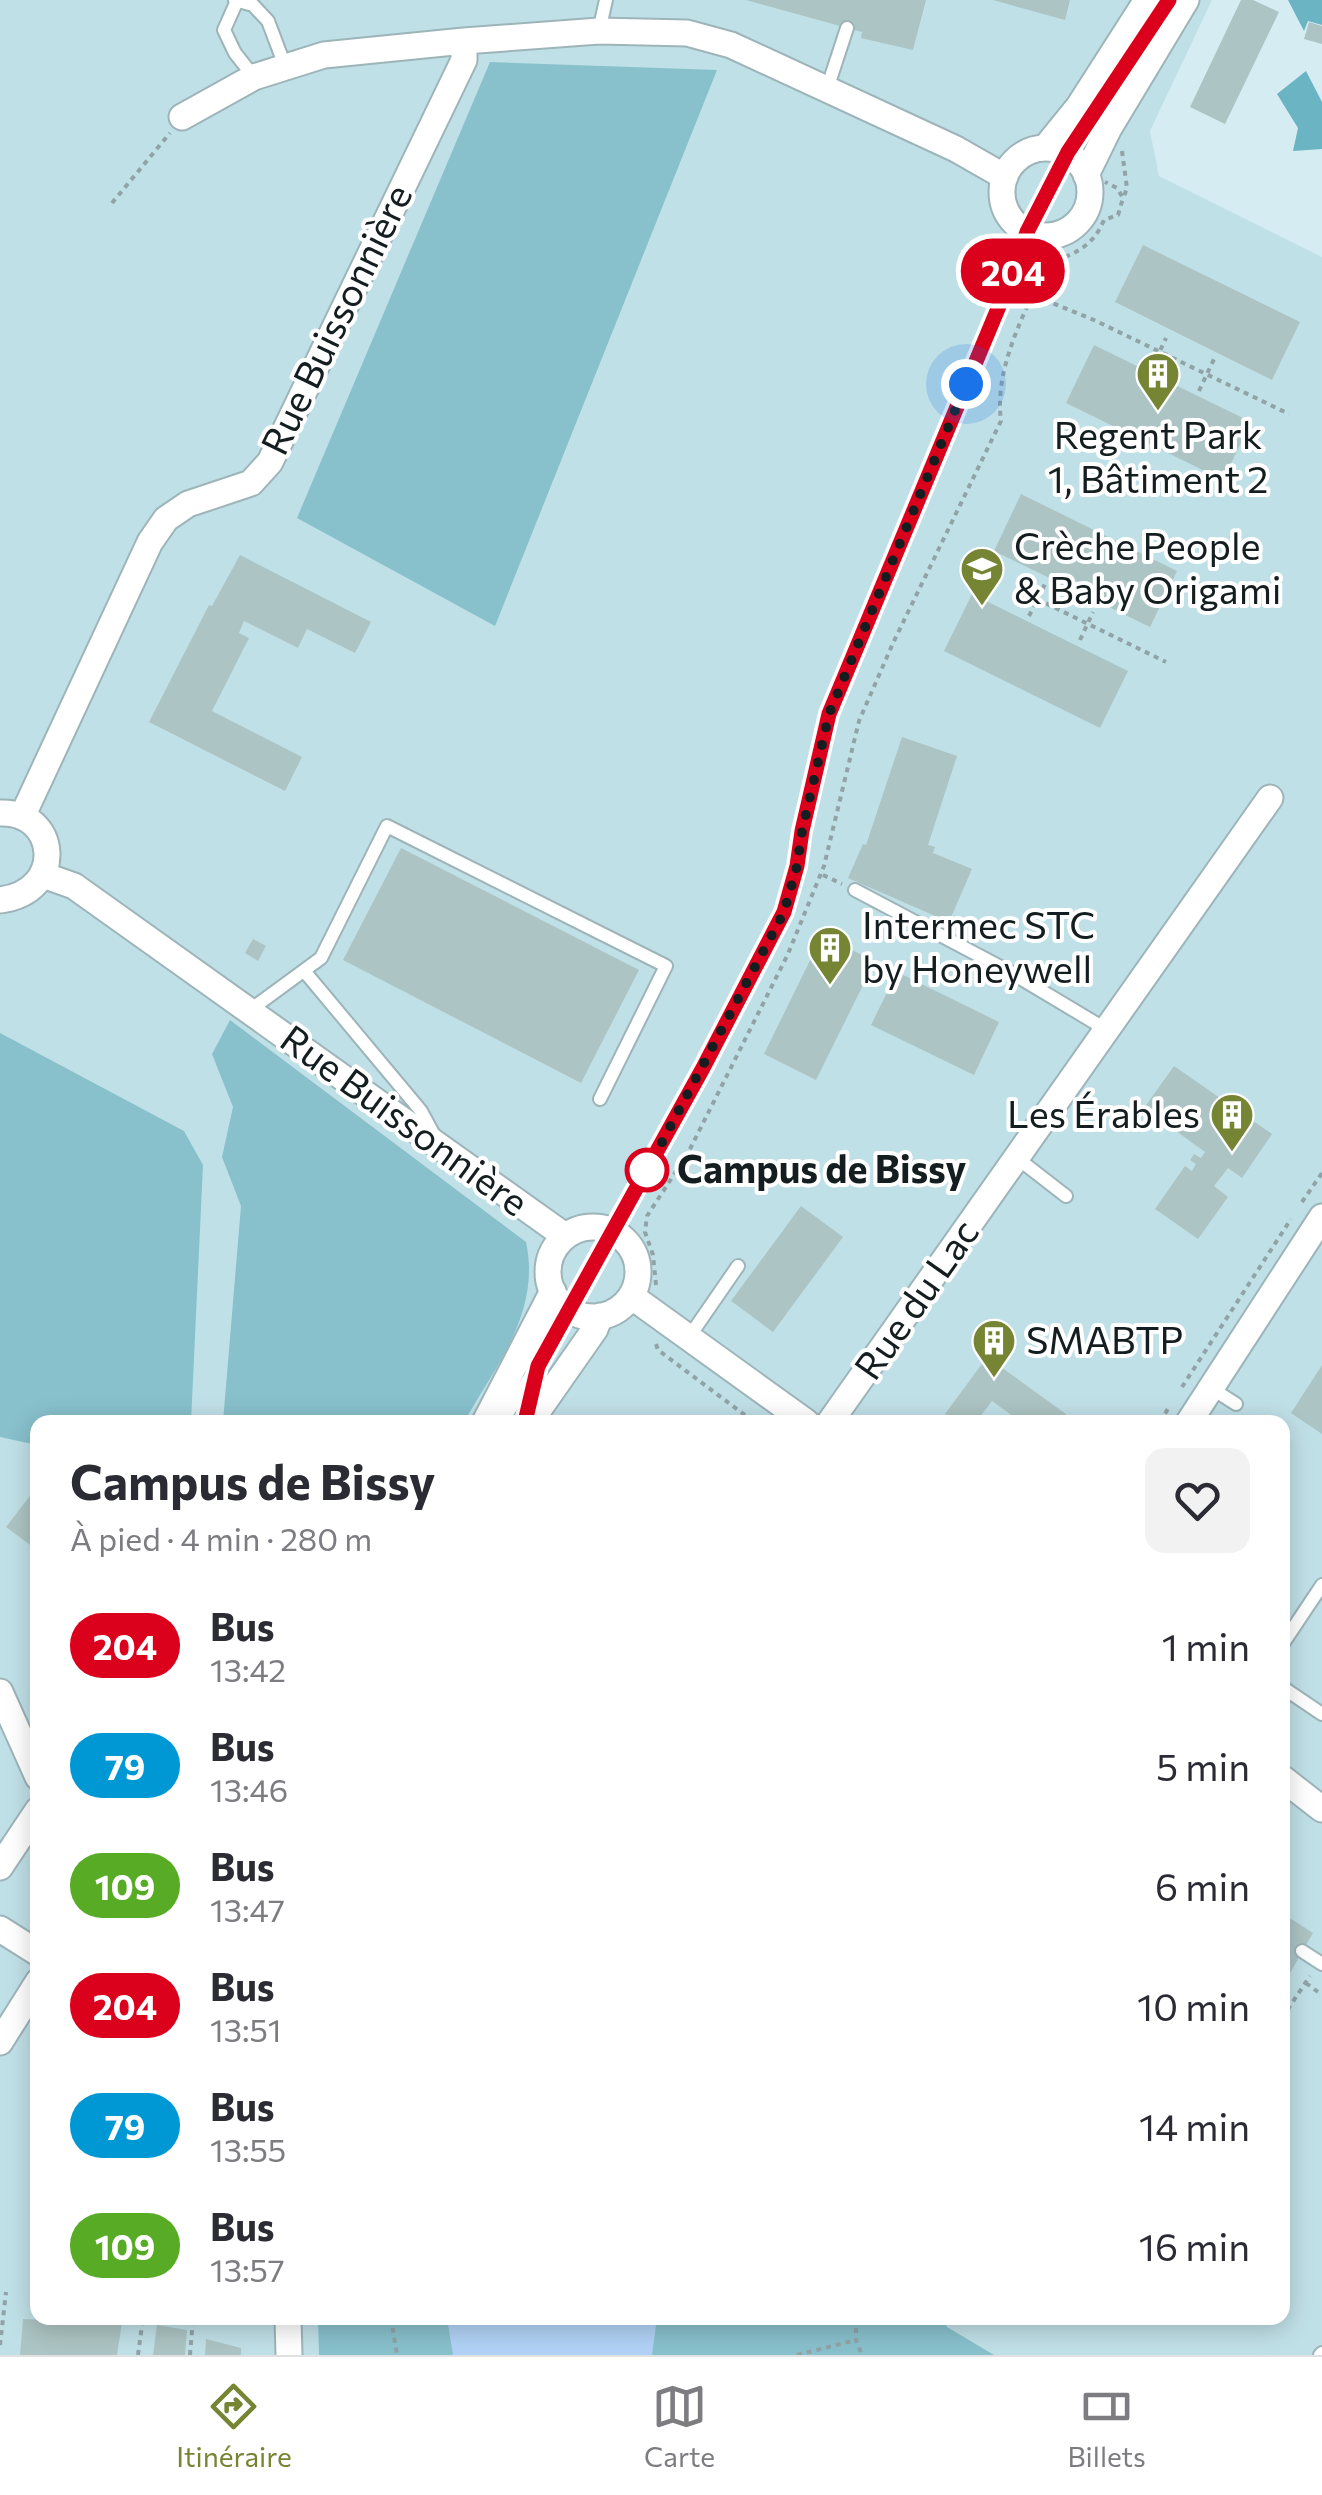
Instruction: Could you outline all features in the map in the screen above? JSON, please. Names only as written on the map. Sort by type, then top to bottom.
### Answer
[{"type":"street","points":[[1057,150],[1078,106],[1147,0]]},
{"type":"street","points":[[1095,176],[1057,150],[1024,156],[1005,177],[1004,207],[1011,220],[1027,232],[1048,238],[1078,222],[1088,202],[1095,176],[1102,140],[1186,0]]},
{"type":"street","points":[[182,118],[254,77],[324,54],[599,31],[687,33],[731,44],[956,149],[1005,177]]},
{"type":"street","name":"Rue Buissonnière","points":[[464,41],[464,60],[270,462],[251,483],[188,504],[166,519],[150,542],[11,815],[36,827],[44,840],[47,860],[43,875],[74,886],[565,1236]]},
{"type":"street","name":"Rue du Lac","points":[[835,1415],[1270,798]]},
{"type":"street","points":[[0,900],[20,897],[33,889],[43,875]]},
{"type":"street","points":[[1179,1414],[1211,1388],[1312,1210]]},
{"type":"street","points":[[588,1227],[613,1231],[634,1252],[637,1282],[631,1296],[612,1312],[600,1316],[570,1311],[552,1292],[549,1262],[565,1236],[588,1227]]},
{"type":"street","points":[[489,1415],[552,1292]]},
{"type":"street","points":[[631,1296],[658,1314],[683,1355],[793,1415]]},
{"type":"street","points":[[533,1415],[595,1329],[600,1316]]},
{"type":"street","points":[[0,1692],[30,1759]]},
{"type":"street","points":[[1290,1784],[1322,1809]]},
{"type":"street","points":[[0,1867],[30,1822]]},
{"type":"street","points":[[0,1929],[30,1948]]},
{"type":"street","points":[[0,2042],[30,1995]]},
{"type":"street","points":[[288,2325],[288,2355]]},
{"type":"street","points":[[304,2325],[304,2355]]},
{"type":"lane","points":[[599,31],[606,0]]},
{"type":"lane","points":[[506,1415],[570,1311],[784,912],[829,714],[979,353],[1057,150],[1169,0]]},
{"type":"lane","points":[[254,77],[224,30],[235,1],[253,5],[268,22],[285,66]]},
{"type":"lane","points":[[827,89],[847,28]]},
{"type":"lane","points":[[250,1010],[321,958],[388,826],[666,966],[600,1099]]},
{"type":"lane","points":[[855,890],[1010,972],[1107,1030]]},
{"type":"lane","points":[[306,972],[422,1111],[439,1146]]},
{"type":"lane","points":[[1017,1158],[1066,1196]]},
{"type":"lane","points":[[683,1355],[738,1266]]},
{"type":"lane","points":[[529,1415],[538,1366]]},
{"type":"lane","points":[[1211,1388],[1236,1404]]},
{"type":"lane","points":[[1290,1634],[1322,1584]]},
{"type":"lane","points":[[1290,1692],[1322,1714]]},
{"type":"lane","points":[[1302,1951],[1320,1963]]},
{"type":"path","points":[[112,203],[182,118]]},
{"type":"path","points":[[745,1415],[702,1380],[683,1355],[658,1350],[648,1327],[666,1306],[656,1284],[653,1254],[644,1232],[647,1216],[688,1153],[788,954],[821,874],[859,721],[1001,421],[998,397],[1002,376],[1046,265],[1091,243],[1104,220],[1118,215],[1128,188],[1120,137]]},
{"type":"path","points":[[1095,176],[1116,188],[1123,198]]},
{"type":"path","points":[[1033,295],[1094,320],[1289,414]]},
{"type":"path","points":[[1152,368],[1166,338]]},
{"type":"path","points":[[1199,390],[1214,359]]},
{"type":"path","points":[[1029,616],[1044,584]]},
{"type":"path","points":[[1038,599],[1166,662]]},
{"type":"path","points":[[1080,640],[1094,612]]},
{"type":"path","points":[[821,874],[855,890]]},
{"type":"path","points":[[1312,1210],[1322,1173]]},
{"type":"path","points":[[1180,1390],[1292,1217]]},
{"type":"path","points":[[1290,2006],[1320,1963]]},
{"type":"path","points":[[1306,1983],[1322,1994]]},
{"type":"path","points":[[0,2346],[6,2292]]},
{"type":"path","points":[[138,2355],[142,2325]]},
{"type":"path","points":[[190,2355],[193,2325]]},
{"type":"path","points":[[392,2325],[397,2355]]},
{"type":"path","points":[[856,2325],[862,2355]]},
{"type":"path","points":[[797,2355],[856,2340]]},
{"type":"shaded area","points":[[0,0],[1212,0],[1150,131],[1159,176],[1322,257],[1322,2355],[0,2355]]},
{"type":"shaded area","points":[[1288,0],[1322,0],[1322,25],[1308,21],[1304,31]]},
{"type":"shaded area","points":[[490,62],[717,70],[495,626],[297,518]]},
{"type":"shaded area","points":[[1306,71],[1322,102],[1322,149],[1293,151],[1298,128],[1277,94]]},
{"type":"shaded area","points":[[230,1020],[526,1242],[529,1267],[522,1314],[502,1358],[468,1415],[224,1415],[241,1206],[222,1157],[233,1107],[212,1054]]},
{"type":"shaded area","points":[[0,1033],[184,1131],[203,1165],[191,1415],[30,1415],[30,1443],[0,1437]]},
{"type":"shaded area","points":[[318,2325],[946,2325],[994,2355],[319,2355]]},
{"type":"shaded area","points":[[448,2325],[656,2325],[652,2355],[453,2355]]},
{"type":"building","points":[[746,0],[926,0],[913,50],[861,38],[862,32]]},
{"type":"building","points":[[993,0],[1070,0],[1065,20]]},
{"type":"building","points":[[1241,0],[1253,0],[1279,12],[1225,124],[1190,107]]},
{"type":"building","points":[[1309,22],[1322,26],[1322,44],[1304,39]]},
{"type":"building","points":[[1143,245],[1300,322],[1272,380],[1115,302]]},
{"type":"building","name":"Regent Park 1, Bâtiment 2","points":[[1094,345],[1251,422],[1223,480],[1066,403]]},
{"type":"building","points":[[1021,494],[1177,571],[1150,627],[994,551]]},
{"type":"building","points":[[240,555],[371,622],[355,653],[307,629],[298,648],[244,621],[239,633],[249,638],[212,711],[302,757],[285,791],[149,722],[209,605],[212,606]]},
{"type":"building","points":[[972,594],[1128,671],[1100,728],[944,651]]},
{"type":"building","points":[[902,737],[957,756],[928,845],[935,847],[933,853],[972,869],[949,922],[848,878],[863,844],[866,845]]},
{"type":"building","points":[[401,848],[639,970],[581,1083],[343,960]]},
{"type":"building","name":"Intermec STC by Honeywell","points":[[822,936],[875,961],[816,1080],[764,1054]]},
{"type":"building","points":[[253,939],[266,946],[258,961],[245,953]]},
{"type":"building","points":[[897,972],[999,1022],[974,1075],[871,1025]]},
{"type":"building","name":"Les Érables","points":[[1174,1066],[1272,1134],[1242,1178],[1228,1168],[1214,1186],[1228,1197],[1198,1239],[1155,1209],[1185,1166],[1192,1171],[1196,1164],[1190,1160],[1194,1154],[1201,1158],[1205,1152],[1144,1108]]},
{"type":"building","points":[[801,1206],[843,1237],[773,1332],[731,1301]]},
{"type":"building","name":"SMABTP","points":[[987,1357],[1066,1414],[1011,1415],[992,1401],[981,1415],[945,1414]]},
{"type":"building","points":[[1322,1365],[1322,1434],[1291,1413]]},
{"type":"building","points":[[30,1496],[30,1545],[6,1527]]},
{"type":"building","points":[[1290,1918],[1313,1933],[1290,1973]]},
{"type":"building","points":[[23,2319],[30,2319],[30,2325],[122,2325],[117,2355],[20,2355]]},
{"type":"building","points":[[157,2325],[187,2330],[185,2355],[153,2355]]},
{"type":"building","points":[[206,2339],[241,2348],[241,2355],[205,2355]]},
{"type":"bus line","name":"204","points":[[526,1415],[538,1366],[703,1068],[784,912],[829,714],[1027,232],[1068,152],[1169,0]]},
{"type":"place","name":"Regent Park 1, Bâtiment 2","points":[[1158,412]]},
{"type":"place","name":"Crèche People & Baby Origami","points":[[982,607]]},
{"type":"place","name":"Intermec STC by Honeywell","points":[[830,986]]},
{"type":"place","name":"Les Érables","points":[[1232,1153]]},
{"type":"place","name":"Campus de Bissy","points":[[647,1170]]},
{"type":"place","name":"SMABTP","points":[[994,1379]]},
{"type":"route","points":[[647,1170],[642,1180],[784,912],[829,714],[966,384]]}]
